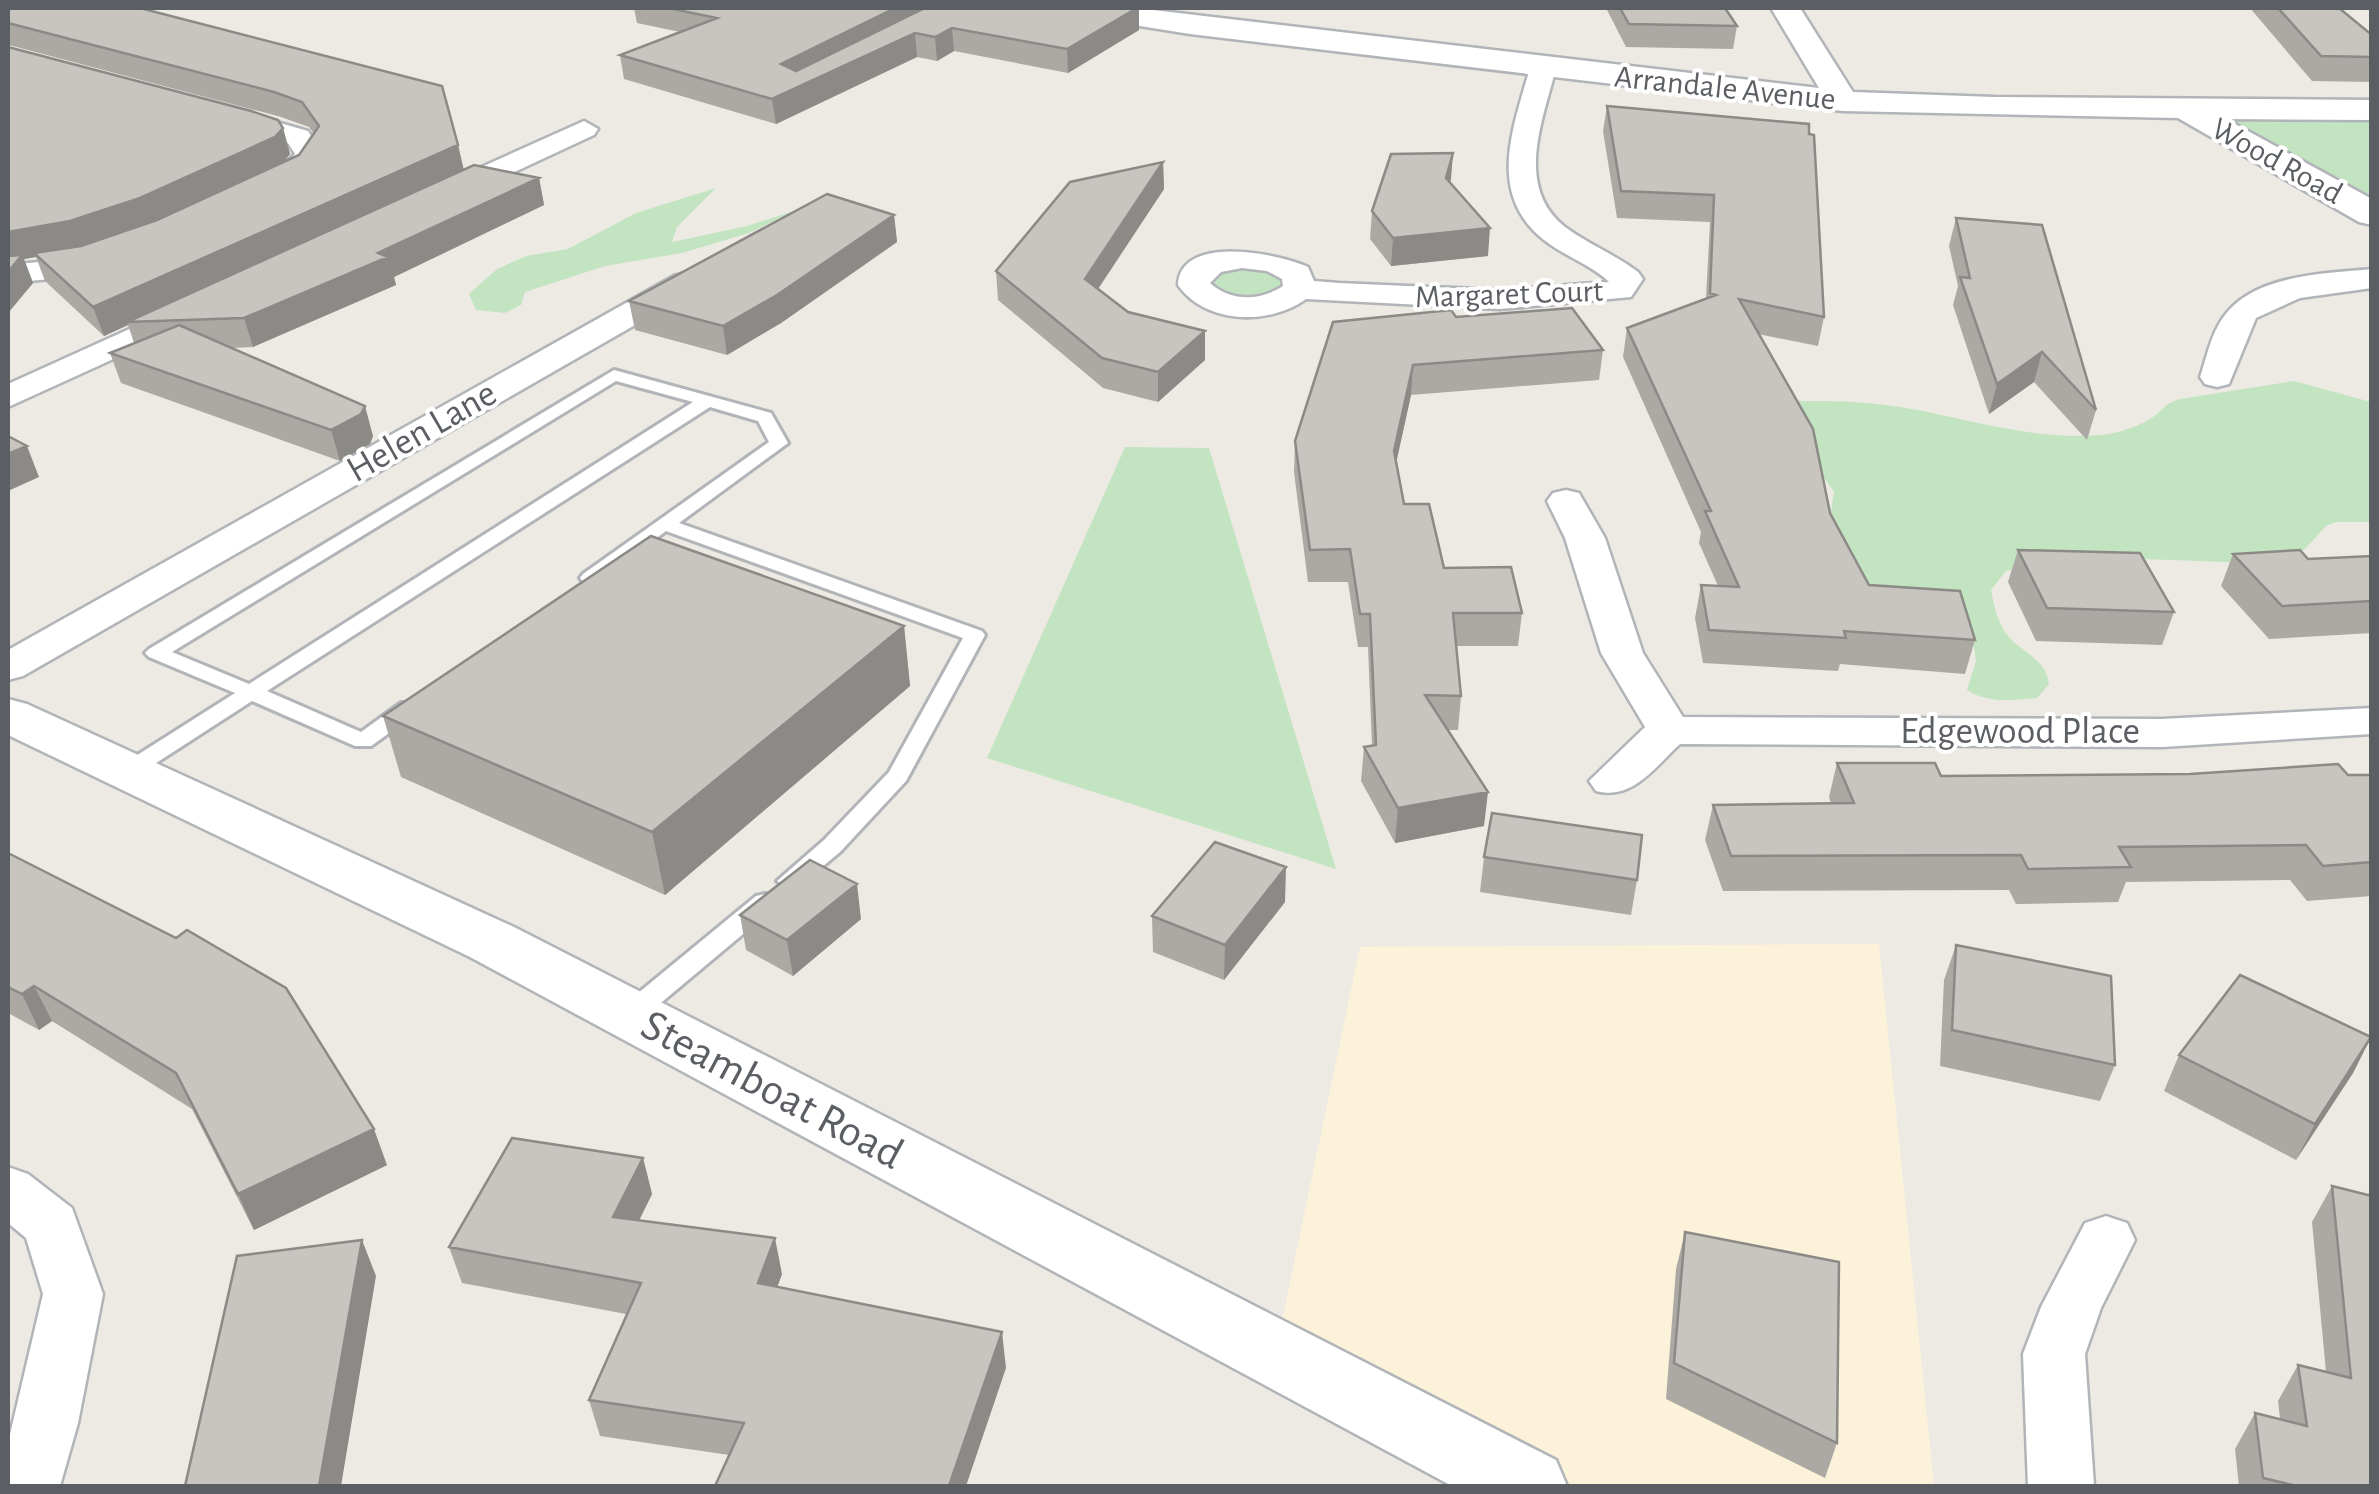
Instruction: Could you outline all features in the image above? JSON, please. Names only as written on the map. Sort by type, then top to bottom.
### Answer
[{"type":"street","name":"Arrandale Avenue","points":[[1084,8],[1190,25],[1844,101],[1994,107],[2372,110]]},
{"type":"street","points":[[1786,8],[1844,101]]},
{"type":"street","name":"Margaret Court","points":[[1300,289],[1429,299],[1576,296],[1620,290],[1627,279],[1610,264],[1554,232],[1536,216],[1520,190],[1520,166],[1543,68]]},
{"type":"street","points":[[195,107],[298,137],[309,154],[295,172],[246,195]]},
{"type":"street","name":"Wood Road","points":[[2183,108],[2372,214]]},
{"type":"street","points":[[404,212],[584,129]]},
{"type":"street","points":[[8,274],[61,269],[132,244]]},
{"type":"street","name":"Helen Lane","points":[[8,704],[715,266]]},
{"type":"street","points":[[2217,377],[2236,321],[2257,301],[2310,286],[2372,278]]},
{"type":"street","points":[[8,397],[224,296]]},
{"type":"street","points":[[1566,500],[1585,538],[1622,653],[1669,730],[1612,781]]},
{"type":"street","name":"Steamboat Road","points":[[8,704],[128,771],[492,942],[1490,1478]]},
{"type":"street","name":"Edgewood Place","points":[[1669,730],[2162,733],[2372,721]]},
{"type":"street","points":[[8,1190],[51,1225],[73,1294],[46,1423],[27,1486]]},
{"type":"street","points":[[2062,1486],[2054,1354],[2071,1307],[2106,1240]]},
{"type":"lane","points":[[426,696],[363,741],[156,653],[614,375],[765,417],[780,444],[569,593]]},
{"type":"lane","points":[[128,771],[707,401]]},
{"type":"lane","points":[[629,1015],[832,846],[898,776],[975,635],[664,524]]},
{"type":"shaded area","points":[[1879,944],[1934,1486],[1527,1486],[1275,1354],[1360,947]]},
{"type":"green space","points":[[2183,108],[2371,110],[2371,214]]},
{"type":"green space","points":[[716,188],[677,227],[672,242],[747,226],[797,210],[749,233],[682,253],[605,266],[525,292],[521,305],[505,313],[476,310],[469,294],[497,269],[526,256],[568,249],[636,213]]},
{"type":"green space","points":[[1225,266],[1277,270],[1288,288],[1260,301],[1209,292],[1207,275]]},
{"type":"green space","points":[[2294,381],[2371,402],[2371,522],[2336,522],[2326,526],[2304,550],[2252,563],[2143,559],[2006,571],[1991,590],[1999,620],[2008,636],[2043,668],[2049,684],[2037,698],[2010,700],[1992,699],[1967,690],[1976,661],[1974,647],[1965,632],[1870,597],[1829,525],[1834,492],[1815,464],[1710,405],[1864,403],[2018,431],[2099,435],[2136,426],[2180,399]]},
{"type":"green space","points":[[1125,447],[1209,448],[1336,869],[987,758]]},
{"type":"building","points":[[8,8],[140,8],[442,86],[458,145],[93,307],[34,253],[81,246],[157,220],[299,155],[319,126],[302,102],[8,23]]},
{"type":"building","points":[[668,8],[895,8],[781,64],[796,71],[925,8],[1137,8],[1067,49],[952,28],[935,37],[915,33],[772,99],[620,55],[717,18]]},
{"type":"building","points":[[1620,8],[1725,8],[1737,26],[1629,24]]},
{"type":"building","points":[[2278,8],[2339,8],[2372,35],[2372,57],[2321,56]]},
{"type":"building","points":[[8,47],[251,111],[278,120],[283,128],[275,137],[140,198],[70,221],[8,232]]},
{"type":"building","points":[[1607,106],[1809,124],[1809,134],[1814,135],[1824,317],[1739,299],[1813,429],[1830,513],[1869,585],[1960,591],[1975,640],[1844,631],[1846,638],[1709,630],[1701,585],[1739,587],[1705,511],[1711,511],[1627,328],[1716,295],[1710,293],[1714,195],[1621,191]]},
{"type":"building","points":[[1453,153],[1446,178],[1490,228],[1393,238],[1372,211],[1391,154]]},
{"type":"building","points":[[1163,162],[1085,279],[1128,312],[1205,331],[1158,372],[1102,358],[996,271],[1070,182]]},
{"type":"building","points":[[474,165],[539,178],[378,253],[388,257],[244,318],[127,322]]},
{"type":"building","points":[[827,194],[894,215],[777,295],[723,326],[629,301]]},
{"type":"building","points":[[1956,218],[2042,225],[2096,410],[2042,352],[1997,384],[1960,277],[1970,278]]},
{"type":"building","points":[[22,255],[8,272],[8,256]]},
{"type":"building","points":[[1572,308],[1603,350],[1413,365],[1394,451],[1404,504],[1429,504],[1444,568],[1511,567],[1522,613],[1453,613],[1461,696],[1425,695],[1488,792],[1398,808],[1364,747],[1376,745],[1370,614],[1360,614],[1350,549],[1310,550],[1295,441],[1333,322],[1451,310],[1456,317]]},
{"type":"building","points":[[179,325],[365,406],[361,414],[331,430],[110,353]]},
{"type":"building","points":[[8,436],[27,446],[8,454]]},
{"type":"building","points":[[651,536],[904,626],[652,832],[383,716]]},
{"type":"building","points":[[2018,550],[2140,553],[2174,612],[2047,608]]},
{"type":"building","points":[[2300,550],[2308,559],[2372,556],[2372,601],[2282,606],[2233,554]]},
{"type":"building","points":[[1837,763],[1935,763],[1941,776],[2190,774],[2338,764],[2348,775],[2372,775],[2372,862],[2323,866],[2306,845],[2119,847],[2131,867],[2028,869],[2021,855],[1731,856],[1713,805],[1854,803]]},
{"type":"building","points":[[1492,813],[1642,835],[1637,880],[1484,857]]},
{"type":"building","points":[[1215,842],[1286,867],[1225,945],[1152,916]]},
{"type":"building","points":[[8,853],[176,938],[187,930],[286,988],[374,1129],[238,1194],[176,1073],[34,986],[22,994],[8,987]]},
{"type":"building","points":[[810,860],[857,884],[787,940],[740,915]]},
{"type":"building","points":[[1956,945],[2111,976],[2115,1065],[1952,1030]]},
{"type":"building","points":[[2240,975],[2371,1037],[2315,1124],[2179,1055]]},
{"type":"building","points":[[512,1138],[643,1158],[613,1217],[775,1238],[758,1283],[1002,1332],[949,1486],[715,1486],[744,1423],[589,1400],[641,1283],[449,1247]]},
{"type":"building","points":[[2332,1186],[2372,1196],[2372,1486],[2297,1486],[2263,1478],[2255,1413],[2307,1426],[2298,1365],[2351,1378]]},
{"type":"building","points":[[1685,1232],[1839,1262],[1837,1443],[1674,1363]]},
{"type":"building","points":[[362,1240],[319,1486],[185,1486],[237,1256]]}]
